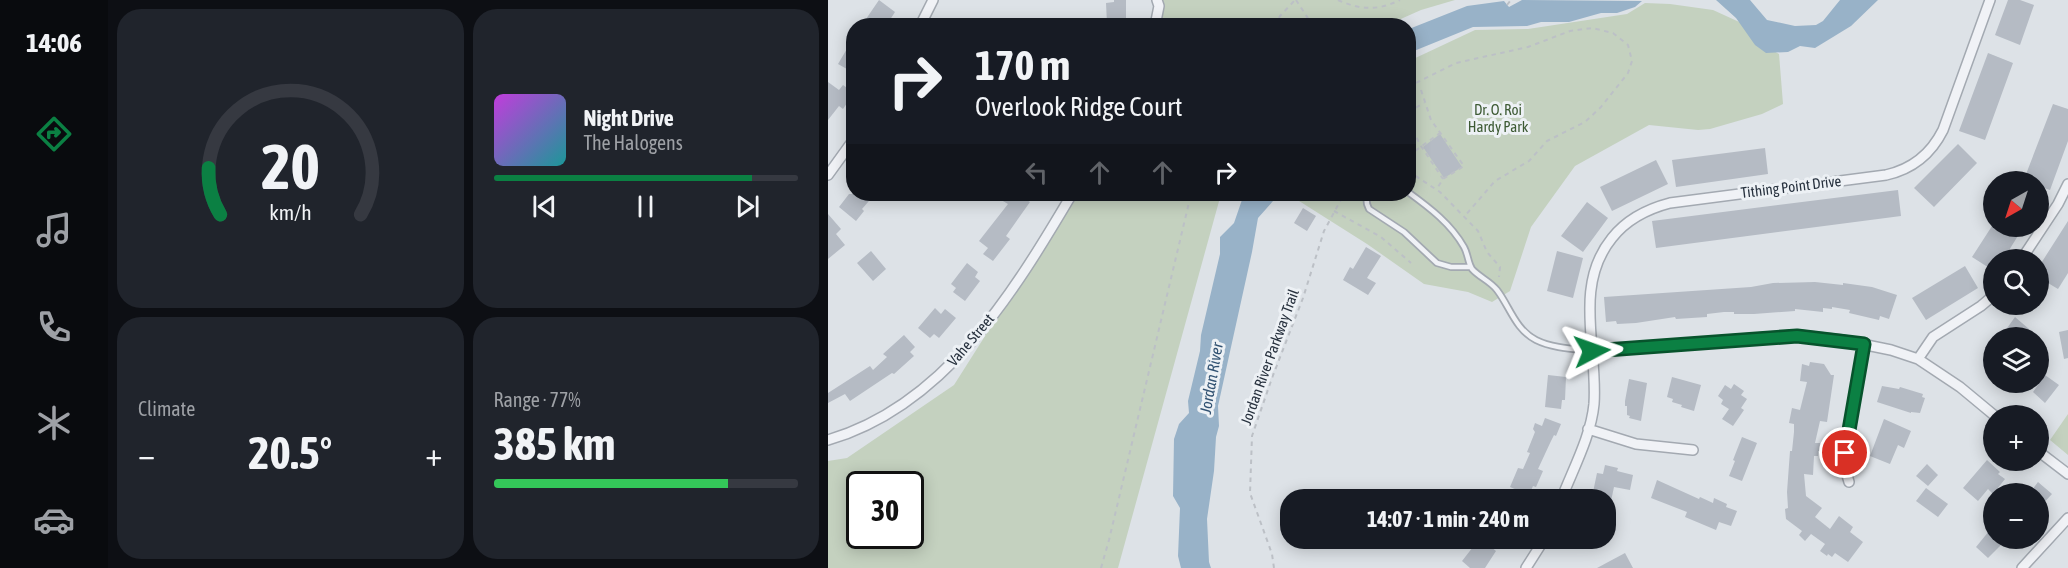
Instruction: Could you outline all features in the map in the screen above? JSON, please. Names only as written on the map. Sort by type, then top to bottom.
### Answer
[{"type":"street","points":[[924,18],[933,0]]},
{"type":"street","points":[[1156,18],[1157,0]]},
{"type":"street","name":"Tithing Point Drive","points":[[1565,489],[1588,429],[1593,406],[1590,291],[1595,267],[1613,236],[1639,215],[1670,203],[1886,175],[1905,170],[1934,146],[1942,130],[1990,0]]},
{"type":"street","points":[[828,175],[846,150]]},
{"type":"street","points":[[2028,249],[2058,204],[2068,184]]},
{"type":"street","name":"Vahe Street","points":[[828,440],[887,415],[948,368],[987,323],[1035,256],[1068,201]]},
{"type":"street","points":[[1918,359],[1933,337],[1983,303]]},
{"type":"street","points":[[1592,351],[1797,336],[1864,344],[1918,359],[1953,382],[1983,406]]},
{"type":"street","points":[[1849,482],[1845,468],[1845,453],[1864,344]]},
{"type":"street","points":[[1588,429],[1636,444],[1693,450]]},
{"type":"street","points":[[2049,459],[2068,474]]},
{"type":"street","points":[[2022,568],[2068,518]]},
{"type":"street","points":[[1532,566],[1540,549]]},
{"type":"lane","points":[[1416,198],[1457,236],[1466,250],[1471,267],[1493,285],[1513,320],[1525,332],[1536,340],[1571,349],[1592,351]]},
{"type":"lane","points":[[1367,201],[1369,209],[1404,232],[1437,263],[1451,267],[1471,267]]},
{"type":"path","points":[[1279,18],[1295,0],[1307,18]]},
{"type":"path","points":[[1338,0],[1362,8],[1382,8],[1400,0]]},
{"type":"path","points":[[1507,5],[1511,0]]},
{"type":"path","points":[[1416,83],[1456,63],[1546,42],[1570,31],[1592,28],[1613,33],[1628,45],[1632,61],[1628,73],[1601,107],[1585,122],[1546,141],[1528,161],[1495,181],[1464,217]]},
{"type":"path","points":[[1421,90],[1431,120],[1464,166],[1443,179],[1436,190]]},
{"type":"path","points":[[1416,107],[1425,102]]},
{"type":"path","points":[[1416,150],[1440,132]]},
{"type":"path","points":[[1416,137],[1443,179]]},
{"type":"path","points":[[1416,176],[1436,190],[1478,231],[1487,252],[1500,267],[1499,277]]},
{"type":"path","points":[[1101,568],[1189,201]]},
{"type":"path","name":"Jordan River Parkway Trail","points":[[1274,568],[1272,554],[1250,493],[1252,436],[1303,298],[1324,231],[1340,201]]},
{"type":"path","points":[[1334,211],[1381,237],[1410,263]]},
{"type":"green space","points":[[1158,0],[1455,0],[1403,18],[1162,18]]},
{"type":"green space","name":"Dr. O. Roi Hardy Park","points":[[1645,3],[1670,4],[1713,10],[1748,26],[1756,41],[1779,54],[1783,104],[1762,114],[1710,129],[1649,125],[1575,166],[1531,227],[1510,291],[1492,302],[1468,292],[1424,284],[1299,201],[1416,201],[1416,58],[1475,30],[1528,29],[1627,14]]},
{"type":"green space","points":[[1071,201],[1219,201],[1118,568],[828,568],[828,461],[847,458],[954,385]]},
{"type":"green space","points":[[2068,414],[2068,455],[2050,440]]},
{"type":"water","points":[[1522,0],[1642,1],[1635,7],[1617,13],[1601,13],[1569,22],[1541,22],[1527,26],[1473,27],[1416,50],[1416,26],[1467,6],[1504,1],[1509,7]]},
{"type":"water","points":[[1716,0],[1750,0],[1767,20],[1795,26],[1816,25],[1823,21],[1840,0],[1878,0],[1851,26],[1815,48],[1800,46],[1788,52],[1766,53],[1755,45],[1736,18]]},
{"type":"water","name":"Jordan River","points":[[1242,201],[1273,201],[1258,218],[1218,406],[1219,426],[1207,519],[1211,568],[1181,568],[1178,556],[1180,508],[1173,496],[1174,439],[1179,424],[1189,413],[1188,401],[1220,254],[1220,237],[1234,223]]},
{"type":"building","points":[[879,0],[895,12],[891,18],[867,18]]},
{"type":"building","points":[[1114,0],[1126,0],[1126,18],[1107,18],[1106,3],[1114,2]]},
{"type":"building","points":[[2008,0],[2020,0],[2034,5],[2020,45],[1995,35]]},
{"type":"building","points":[[846,50],[846,68],[838,64]]},
{"type":"building","points":[[1988,53],[2013,63],[1985,140],[1959,131]]},
{"type":"building","points":[[828,82],[839,90],[843,85],[846,87],[846,105],[843,109],[839,106],[828,120]]},
{"type":"building","points":[[2053,104],[2068,109],[2068,141],[2050,190],[2049,171],[2027,171]]},
{"type":"building","points":[[1440,134],[1462,167],[1444,178],[1423,147]]},
{"type":"building","points":[[1958,144],[1977,163],[1934,207],[1914,188]]},
{"type":"building","points":[[1765,148],[1768,174],[1676,187],[1672,160]]},
{"type":"building","points":[[1656,160],[1668,184],[1612,211],[1600,187]]},
{"type":"building","points":[[1898,190],[1901,216],[1656,248],[1652,221]]},
{"type":"building","points":[[846,198],[846,201],[869,201],[856,221],[839,207]]},
{"type":"building","points":[[1003,201],[1030,202],[1006,236],[1010,239],[993,261],[983,254],[988,248],[979,241],[1008,204]]},
{"type":"building","points":[[1587,202],[1608,218],[1583,252],[1561,236]]},
{"type":"building","points":[[1303,208],[1316,216],[1307,231],[1294,223]]},
{"type":"building","points":[[828,214],[841,229],[836,234],[845,245],[828,259]]},
{"type":"building","points":[[2068,221],[2068,273],[2058,289],[2049,284],[2049,251]]},
{"type":"building","points":[[1985,237],[2017,237],[2010,249],[1983,249],[1983,264],[1972,257]]},
{"type":"building","points":[[1366,247],[1381,256],[1367,278],[1376,283],[1368,295],[1343,280],[1350,267],[1353,269]]},
{"type":"building","points":[[871,251],[886,269],[873,281],[857,263]]},
{"type":"building","points":[[1557,251],[1583,258],[1573,298],[1547,291]]},
{"type":"building","points":[[967,263],[978,272],[975,277],[980,281],[965,301],[953,292],[956,288],[951,284]]},
{"type":"building","points":[[1965,266],[1978,288],[1926,320],[1912,298]]},
{"type":"building","points":[[1815,282],[1872,287],[1897,295],[1889,319],[1880,316],[1879,320],[1849,313],[1850,310],[1832,307],[1832,309],[1823,308],[1823,312],[1795,309],[1795,311],[1754,314],[1724,312],[1707,314],[1707,317],[1676,319],[1675,317],[1617,324],[1616,321],[1606,322],[1604,297],[1751,287],[1773,283]]},
{"type":"building","points":[[935,308],[941,314],[945,309],[956,318],[939,338],[934,334],[930,338],[918,328]]},
{"type":"building","points":[[2015,317],[2027,327],[2008,327]]},
{"type":"building","points":[[2068,330],[2068,358],[2064,359],[2059,332]]},
{"type":"building","points":[[904,335],[915,347],[910,352],[914,356],[894,374],[892,373],[850,401],[845,394],[828,403],[828,393],[870,366],[873,370],[887,357],[883,354]]},
{"type":"building","points":[[1810,362],[1824,364],[1831,375],[1834,375],[1827,422],[1820,421],[1815,443],[1820,443],[1818,456],[1814,456],[1813,475],[1804,474],[1806,496],[1822,508],[1815,517],[1830,529],[1839,516],[1853,527],[1850,532],[1863,542],[1848,562],[1835,553],[1832,557],[1820,551],[1825,544],[1811,534],[1805,541],[1799,535],[1802,531],[1786,519],[1790,451],[1792,451],[1794,432],[1794,424],[1789,423],[1792,408],[1800,410],[1807,382],[1800,381],[1802,364],[1809,366]]},
{"type":"building","points":[[1548,375],[1566,377],[1565,400],[1562,400],[1561,409],[1545,407]]},
{"type":"building","points":[[1672,377],[1701,385],[1694,411],[1681,407],[1682,405],[1672,402],[1673,399],[1667,397]]},
{"type":"building","points":[[2049,378],[2059,385],[2045,403],[2034,393],[2049,393]]},
{"type":"building","points":[[1629,379],[1647,383],[1641,421],[1629,418],[1630,416],[1627,415],[1625,401]]},
{"type":"building","points":[[1734,384],[1744,391],[1741,395],[1747,399],[1741,408],[1744,410],[1733,426],[1722,419],[1729,409],[1721,404],[1723,400],[1718,396],[1725,385],[1731,389]]},
{"type":"building","points":[[1882,386],[1899,389],[1900,387],[1923,394],[1922,397],[1925,398],[1920,413],[1911,413],[1877,402]]},
{"type":"building","points":[[1545,418],[1561,424],[1538,469],[1543,471],[1536,487],[1515,489],[1510,487],[1518,468],[1523,469],[1530,453],[1527,452],[1535,432],[1533,429],[1535,423],[1542,426]]},
{"type":"building","points":[[1884,419],[1911,431],[1904,448],[1898,445],[1890,464],[1870,456]]},
{"type":"building","points":[[1742,437],[1757,443],[1742,481],[1729,476]]},
{"type":"building","points":[[1927,464],[1938,475],[1928,486],[1916,476]]},
{"type":"building","points":[[1605,465],[1633,475],[1630,490],[1614,487],[1614,489],[1594,489],[1597,473],[1603,474]]},
{"type":"building","points":[[1983,465],[1983,471],[1999,471],[1998,474],[2005,479],[2002,483],[1983,483],[1983,495],[1978,501],[1963,488]]},
{"type":"building","points":[[1657,480],[1699,499],[1700,497],[1713,503],[1714,498],[1727,504],[1726,507],[1737,511],[1731,526],[1719,522],[1716,530],[1685,517],[1687,512],[1651,498]]},
{"type":"building","points":[[1926,488],[1948,504],[1938,517],[1916,501]]},
{"type":"building","points":[[1983,538],[1983,549],[1997,549],[1988,558],[1976,547]]},
{"type":"building","points":[[1471,549],[1496,551],[1485,568],[1470,568],[1462,561]]},
{"type":"building","points":[[1625,553],[1633,568],[1597,568]]},
{"type":"route","points":[[1592,351],[1797,336],[1864,344],[1845,453]]}]
